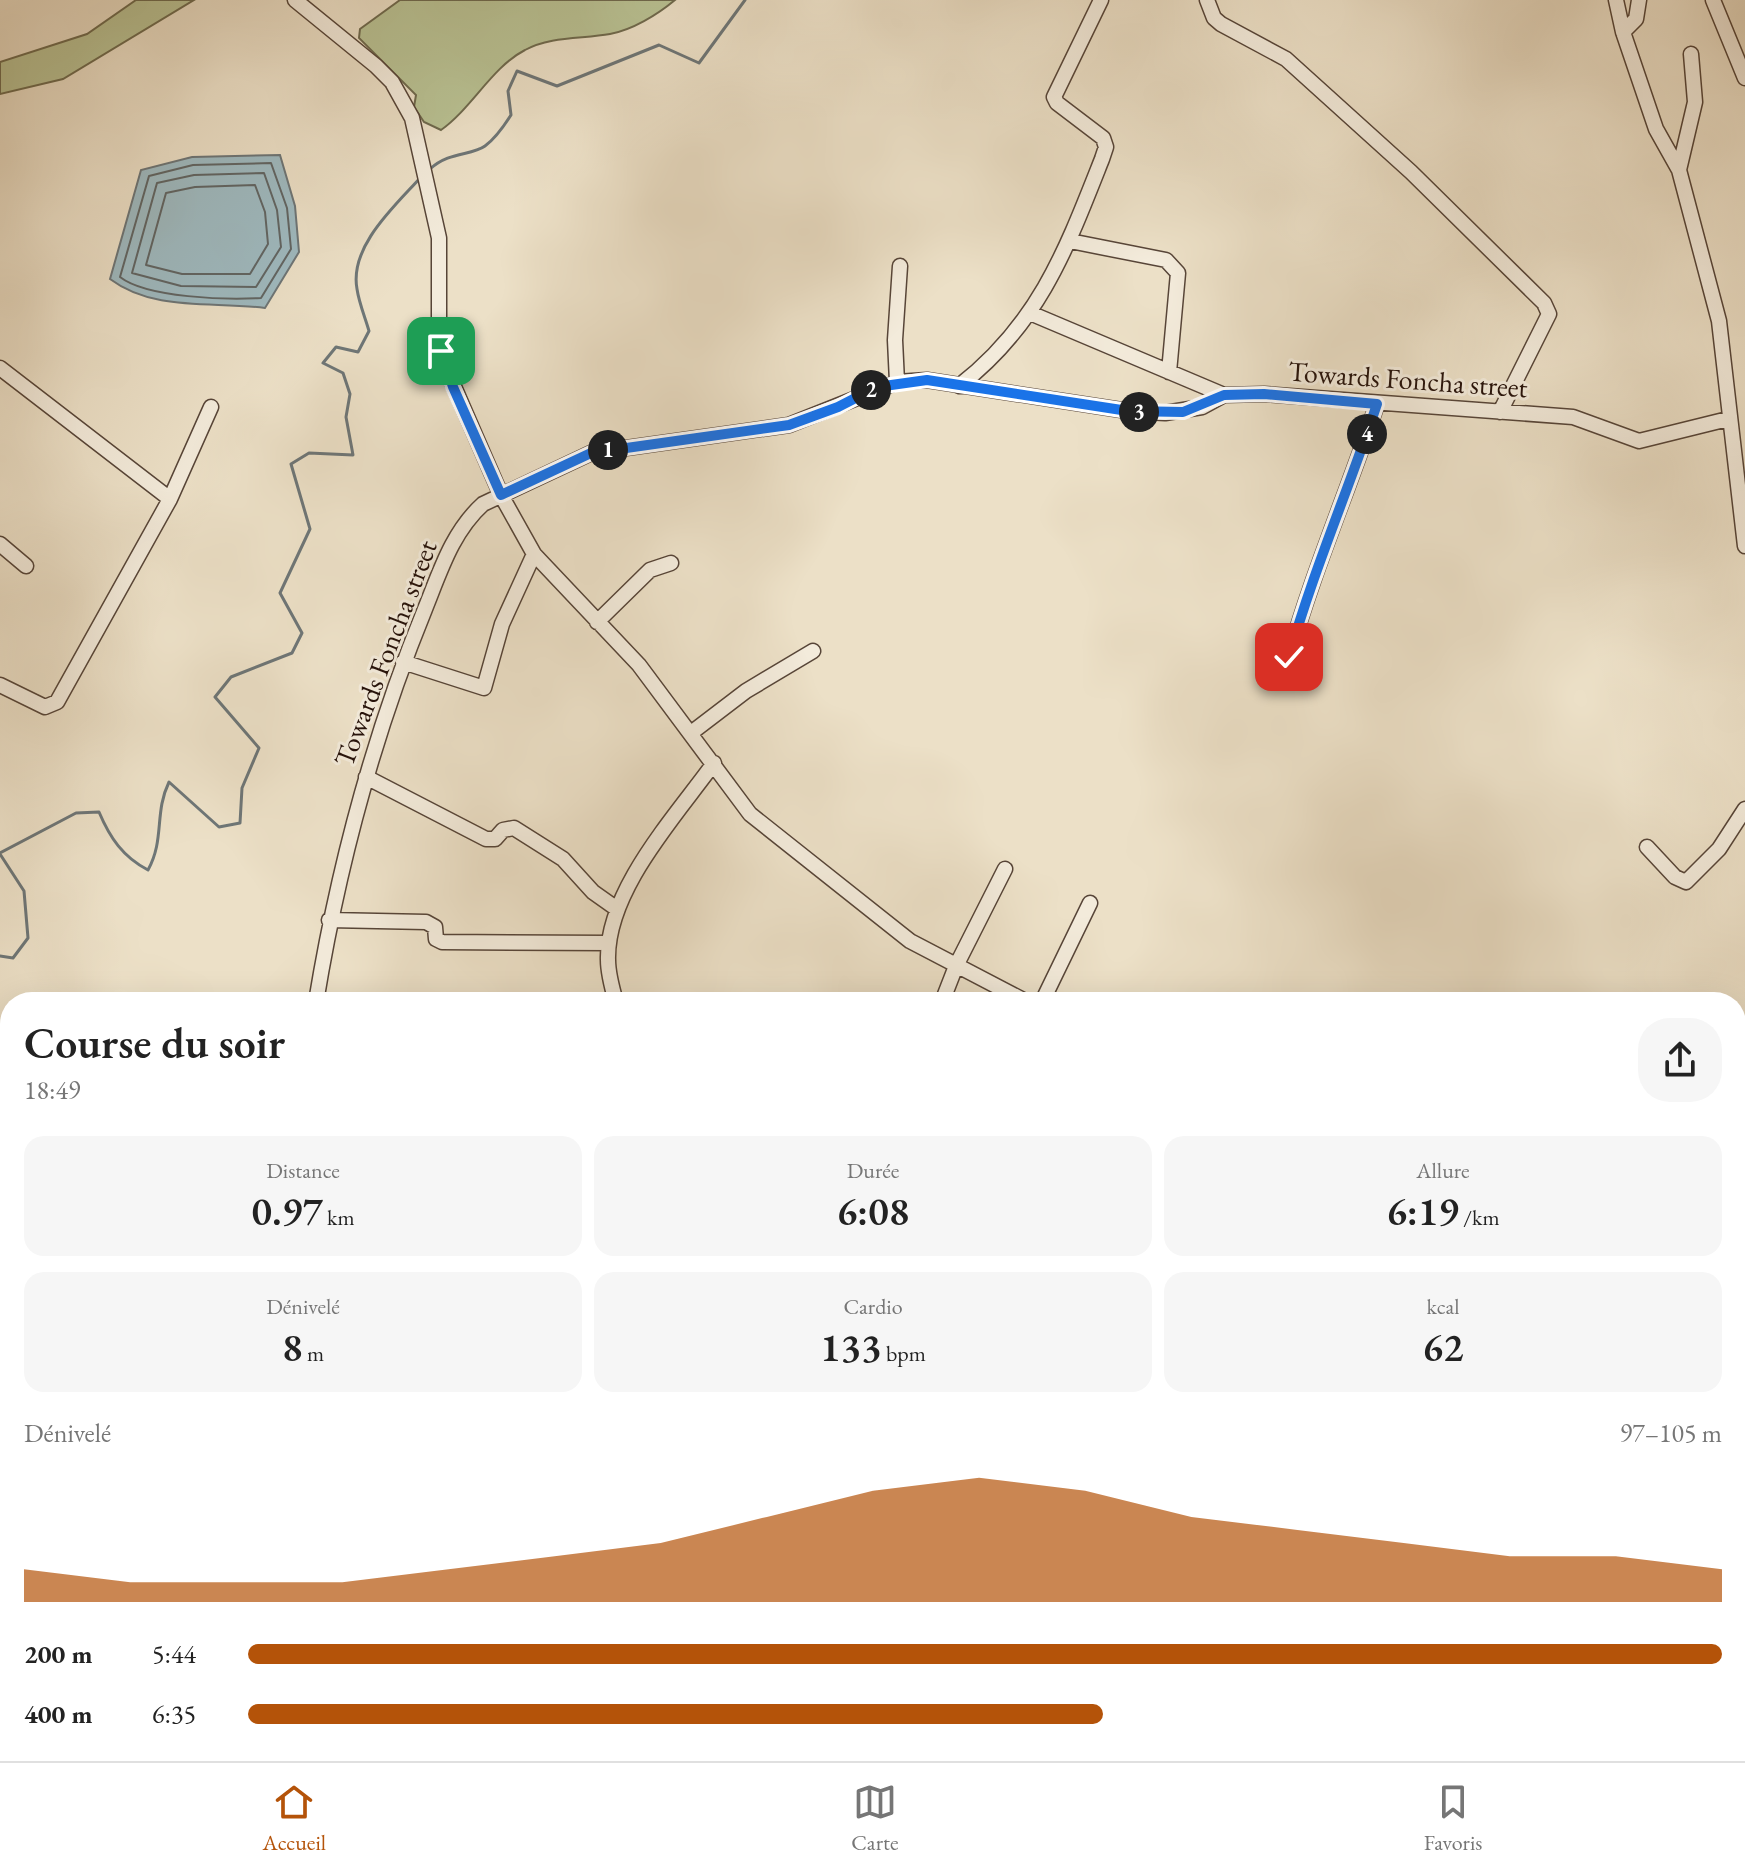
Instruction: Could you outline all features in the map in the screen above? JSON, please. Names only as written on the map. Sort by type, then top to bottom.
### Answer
[{"type":"street","points":[[295,0],[392,82],[412,118],[439,238],[439,334],[445,366],[501,495],[534,554],[639,665],[740,802],[760,823],[910,941],[1007,992]]},
{"type":"street","points":[[959,386],[1003,349],[1030,313],[1070,241],[1106,147],[1096,130],[1057,103],[1054,97],[1101,0]]},
{"type":"street","points":[[1207,0],[1214,18],[1221,24],[1286,59],[1411,172],[1544,303],[1549,314],[1500,412]]},
{"type":"street","points":[[1616,0],[1623,32],[1656,129],[1679,170],[1719,321],[1728,419],[1739,448],[1745,546]]},
{"type":"street","points":[[1623,32],[1636,19],[1639,0]]},
{"type":"street","points":[[1713,0],[1732,55],[1745,78]]},
{"type":"street","points":[[1679,170],[1695,102],[1691,54]]},
{"type":"street","points":[[1070,241],[1166,260],[1175,266],[1178,273],[1169,372]]},
{"type":"street","points":[[897,382],[900,266]]},
{"type":"street","points":[[1030,313],[1224,395]]},
{"type":"street","points":[[0,368],[170,499]]},
{"type":"street","name":"Towards Foncha street","points":[[318,992],[329,920],[366,777],[403,662],[459,533],[472,514],[501,495],[591,453],[789,425],[897,382],[927,380],[1128,411],[1165,413],[1202,407],[1224,395],[1264,394],[1573,417],[1639,441],[1728,419]]},
{"type":"street","points":[[1289,657],[1312,577],[1353,477],[1377,404]]},
{"type":"street","points":[[0,685],[45,707],[52,707],[57,702],[170,499],[211,407]]},
{"type":"street","points":[[0,544],[26,566]]},
{"type":"street","points":[[403,662],[484,688],[502,624],[534,554]]},
{"type":"street","points":[[597,622],[650,570],[671,563]]},
{"type":"street","points":[[691,733],[760,682],[813,651]]},
{"type":"street","points":[[613,992],[609,975],[609,943],[617,909],[655,845],[714,763]]},
{"type":"street","points":[[366,777],[486,839],[495,839],[503,830],[514,828],[563,859],[593,892],[617,909]]},
{"type":"street","points":[[1647,847],[1675,877],[1686,882],[1719,849],[1745,809]]},
{"type":"street","points":[[946,992],[1005,869]]},
{"type":"street","points":[[1047,992],[1090,903]]},
{"type":"street","points":[[329,920],[426,922],[435,927],[436,939],[442,942],[609,943]]},
{"type":"green space","points":[[136,0],[194,0],[63,79],[0,94],[0,62],[87,34]]},
{"type":"green space","points":[[400,0],[675,0],[644,21],[618,32],[555,40],[525,50],[502,67],[463,111],[441,130],[424,122],[414,107],[416,95],[359,38],[360,29]]},
{"type":"water","points":[[280,155],[295,206],[299,252],[265,308],[165,301],[127,289],[110,279],[141,170],[192,157]]},
{"type":"waterway","points":[[430,169],[445,159],[479,149],[496,136],[511,115],[508,91],[517,71],[557,86],[659,45],[699,63],[745,0]]},
{"type":"waterway","points":[[0,853],[76,813],[99,812],[118,846],[148,870],[156,848],[164,793],[169,782],[219,827],[240,823],[242,788],[259,748],[215,697],[231,677],[292,653],[302,633],[280,593],[310,529],[291,464],[309,453],[353,455],[346,417],[350,394],[343,373],[323,363],[336,347],[358,352],[369,331],[357,289],[356,273],[360,257],[377,227],[421,177]]},
{"type":"waterway","points":[[0,854],[24,891],[28,938],[13,958],[0,956]]},
{"type":"route","points":[[441,351],[453,387],[501,495],[591,453],[789,425],[838,407],[877,387],[897,382],[927,380],[1005,394],[1165,413],[1202,407],[1224,395],[1264,394],[1377,404],[1353,477],[1312,577],[1289,657]]}]
